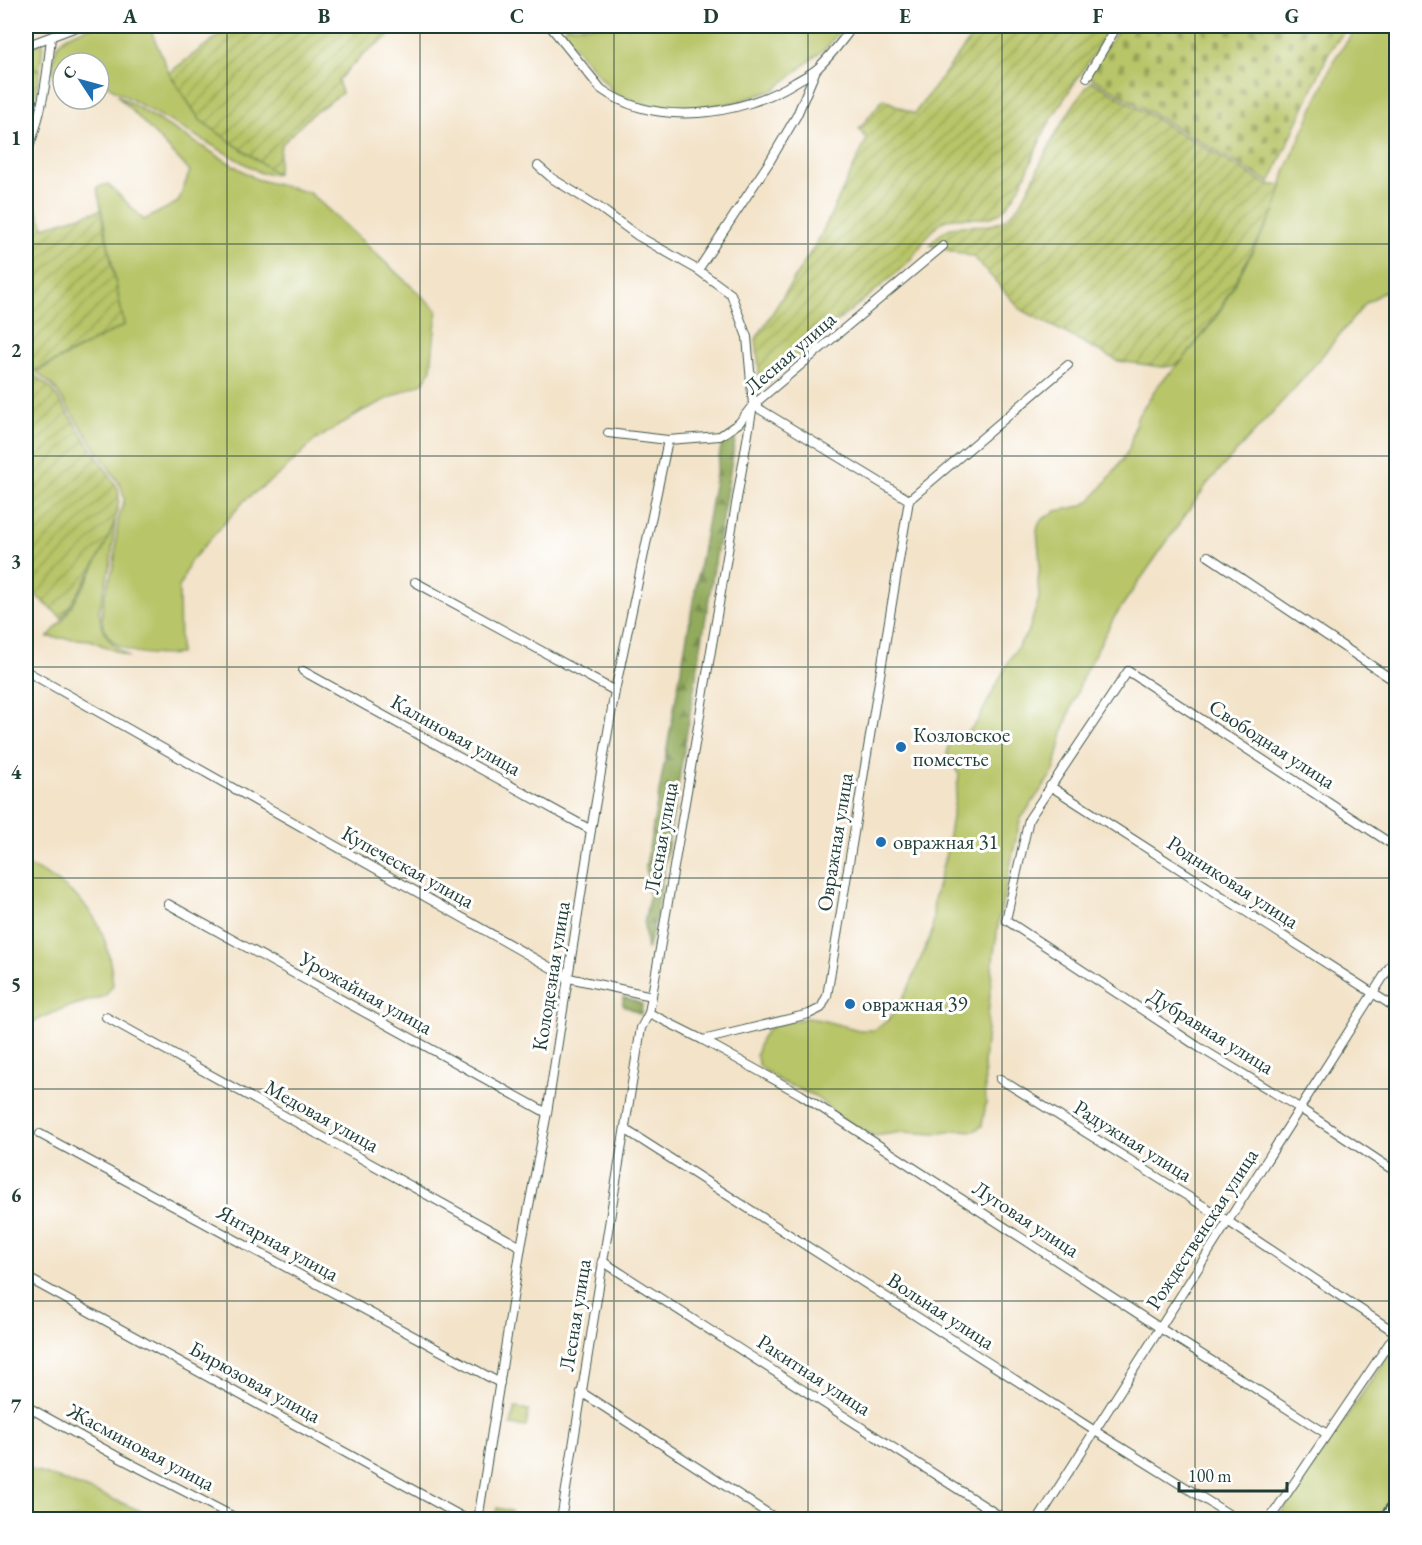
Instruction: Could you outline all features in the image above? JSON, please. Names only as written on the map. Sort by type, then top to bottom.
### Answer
[{"type":"main road","points":[[1385,1520],[1396,1503]]},
{"type":"street","points":[[26,46],[79,26]]},
{"type":"street","points":[[550,26],[602,89],[612,97],[645,109],[694,114],[737,107],[776,94],[817,69]]},
{"type":"street","points":[[698,270],[770,161],[797,114],[817,69],[853,26]]},
{"type":"street","points":[[1087,77],[1117,26]]},
{"type":"street","points":[[26,155],[37,128],[46,83],[51,37]]},
{"type":"street","points":[[538,166],[553,179],[600,208],[638,236],[698,270],[731,294],[747,337],[753,405],[739,423],[720,436],[668,440],[608,433]]},
{"type":"street","name":"Лесная улица","points":[[561,1520],[641,1028],[649,1012],[652,996],[753,405],[943,246]]},
{"type":"street","points":[[753,405],[909,500],[1068,365]]},
{"type":"street","name":"Колодезная улица","points":[[478,1520],[521,1248],[547,1113],[615,691],[668,440]]},
{"type":"street","name":"Овражная улица","points":[[703,1040],[809,1014],[821,1008],[827,996],[909,500]]},
{"type":"street","points":[[1208,556],[1396,682]]},
{"type":"street","points":[[415,582],[615,691]]},
{"type":"street","name":"Купеческая улица","points":[[26,671],[569,978],[652,996]]},
{"type":"street","name":"Калиновая улица","points":[[303,671],[591,830]]},
{"type":"street","name":"Свободная улица","points":[[1050,786],[1128,671],[1396,847]]},
{"type":"street","name":"Дубравная улица","points":[[1050,786],[1029,819],[1006,920],[1197,1046],[1301,1109],[1396,1172]]},
{"type":"street","name":"Родниковая улица","points":[[1050,786],[1396,1008]]},
{"type":"street","name":"Урожайная улица","points":[[168,904],[547,1113]]},
{"type":"street","name":"Рождественская улица","points":[[1038,1520],[1396,957]]},
{"type":"street","points":[[649,1012],[703,1040]]},
{"type":"street","name":"Медовая улица","points":[[106,1017],[521,1248]]},
{"type":"street","name":"Луговая улица","points":[[703,1040],[800,1094],[1327,1434]]},
{"type":"street","name":"Радужная улица","points":[[1000,1079],[1229,1222],[1396,1333]]},
{"type":"street","name":"Вольная улица","points":[[626,1130],[1238,1520]]},
{"type":"street","name":"Янтарная улица","points":[[40,1134],[500,1383]]},
{"type":"street","name":"Ракитная улица","points":[[602,1261],[1006,1520]]},
{"type":"street","name":"Бирюзовая улица","points":[[26,1277],[468,1520]]},
{"type":"street","points":[[1269,1520],[1396,1333]]},
{"type":"street","points":[[581,1392],[778,1520]]},
{"type":"street","name":"Жасминовая улица","points":[[26,1406],[240,1520]]},
{"type":"green space","points":[[93,26],[149,26],[169,73],[200,120],[277,174],[261,173],[111,88],[111,51],[56,51],[61,41]]},
{"type":"green space","points":[[231,26],[403,26],[363,54],[338,80],[342,93],[311,115],[281,145],[277,174],[200,120],[169,73]]},
{"type":"green space","points":[[566,26],[842,26],[829,45],[774,90],[737,102],[692,109],[647,105],[615,94],[563,33]]},
{"type":"green space","points":[[980,26],[1110,26],[1051,120],[1021,184],[1003,210],[988,218],[955,218],[939,224],[907,263],[815,340],[759,391],[757,389],[759,370],[756,339],[819,239],[867,139],[859,129],[883,99],[914,114]]},
{"type":"green space","points":[[1121,26],[1348,26],[1329,52],[1270,183],[1087,75]]},
{"type":"green space","points":[[1358,26],[1396,26],[1396,287],[1390,288],[1366,303],[1301,381],[1207,484],[1115,616],[1083,676],[1064,728],[1054,771],[1020,820],[999,919],[993,960],[984,1063],[986,1103],[982,1126],[974,1131],[959,1130],[935,1134],[902,1132],[875,1136],[840,1118],[815,1096],[782,1082],[760,1067],[756,1055],[761,1039],[768,1029],[778,1024],[807,1018],[859,1030],[874,1030],[893,1014],[908,989],[932,932],[934,899],[946,853],[959,775],[947,754],[949,744],[956,737],[968,732],[977,722],[1010,659],[1029,630],[1039,598],[1040,562],[1037,530],[1040,521],[1056,511],[1081,506],[1090,501],[1129,449],[1137,417],[1159,384],[1182,361],[1216,318],[1275,210],[1285,172],[1335,58]]},
{"type":"green space","points":[[43,43],[40,71],[26,65],[26,49]]},
{"type":"green space","points":[[26,66],[40,71],[32,122],[26,136]]},
{"type":"green space","points":[[1092,81],[1268,185],[1283,185],[1275,210],[1215,318],[1182,361],[1172,366],[1162,367],[1118,361],[1020,309],[974,257],[930,245],[951,228],[1001,222],[1017,208],[1066,116]]},
{"type":"green space","points":[[117,95],[256,179],[310,193],[437,310],[431,369],[424,382],[362,411],[314,441],[281,473],[245,500],[190,562],[179,588],[180,654],[157,655],[132,651],[121,647],[105,631],[102,618],[103,604],[114,564],[118,519],[124,500],[121,486],[54,387],[36,372],[124,325],[97,187],[108,184],[144,220],[178,202],[190,171]]},
{"type":"green space","points":[[35,206],[44,227],[101,210],[124,325],[36,371],[26,365],[26,271],[38,263],[26,232],[26,213]]},
{"type":"green space","points":[[27,374],[34,375],[52,389],[118,488],[118,503],[109,537],[62,618],[26,587]]},
{"type":"green space","points":[[736,435],[656,918],[647,950],[644,924],[649,898],[646,865],[722,441]]},
{"type":"green space","points":[[115,520],[111,562],[99,610],[104,632],[117,648],[129,657],[90,640],[48,637],[65,617],[91,574]]},
{"type":"green space","points":[[26,865],[62,885],[75,895],[94,917],[109,955],[113,985],[105,996],[64,1008],[26,1025]]},
{"type":"green space","points":[[623,997],[642,1004],[641,1014],[623,1005]]},
{"type":"green space","points":[[1396,1344],[1396,1491],[1377,1519],[1277,1519]]},
{"type":"green space","points":[[515,1408],[529,1410],[526,1427],[511,1425]]},
{"type":"green space","points":[[26,1468],[76,1485],[157,1519],[26,1519]]},
{"type":"green space","points":[[497,1508],[511,1511],[510,1519],[495,1519]]},
{"type":"place","name":"Козловское поместье","points":[[901,747]]},
{"type":"place","name":"овражная 31","points":[[881,842]]},
{"type":"place","name":"овражная 39","points":[[850,1004]]}]
